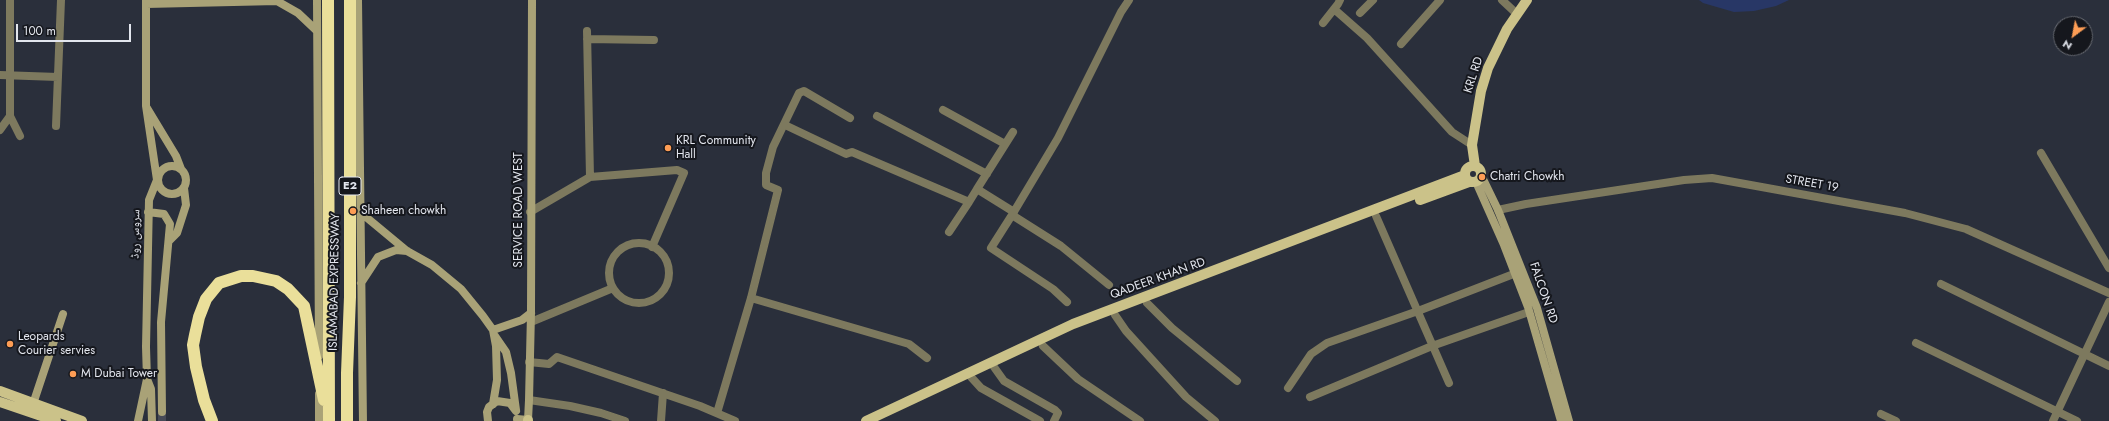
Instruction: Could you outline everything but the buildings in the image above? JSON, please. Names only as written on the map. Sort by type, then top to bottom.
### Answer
[{"type":"highway","name":"ISLAMABAD EXPRESSWAY","points":[[328,0],[328,421]]},
{"type":"highway","name":"ISLAMABAD EXPRESSWAY","points":[[347,421],[350,297],[350,0]]},
{"type":"highway","points":[[212,421],[204,400],[193,345],[199,317],[206,298],[219,283],[230,278],[253,276],[276,281],[288,289],[304,306],[328,421]]},
{"type":"main road","name":"KRL RD","points":[[1473,179],[1468,168],[1475,166],[1472,145],[1481,91],[1488,68],[1507,30],[1527,0]]},
{"type":"main road","name":"QADEER KHAN RD","points":[[879,421],[971,377],[1115,315],[1473,179]]},
{"type":"main road","name":"QADEER KHAN RD","points":[[866,421],[1074,324],[1473,179]]},
{"type":"main road","points":[[0,391],[82,421]]},
{"type":"main road","points":[[0,402],[56,421]]},
{"type":"street","points":[[10,0],[10,116],[20,136]]},
{"type":"street","points":[[56,126],[61,0]]},
{"type":"street","points":[[184,188],[174,194],[168,194],[158,186],[146,106],[146,2],[278,0],[298,13],[316,30]]},
{"type":"street","points":[[316,0],[319,421]]},
{"type":"street","points":[[358,0],[363,421]]},
{"type":"street","name":"SERVICE ROAD WEST","points":[[522,420],[529,400],[528,318],[532,0]]},
{"type":"street","points":[[1067,302],[1053,289],[991,248],[1058,138],[1121,12],[1129,0]]},
{"type":"street","points":[[1323,23],[1340,0]]},
{"type":"street","points":[[1360,13],[1373,0]]},
{"type":"street","points":[[1401,44],[1440,0]]},
{"type":"street","points":[[1502,0],[1518,14]]},
{"type":"street","points":[[1334,9],[1366,38],[1452,132],[1472,145]]},
{"type":"street","points":[[590,176],[587,35],[654,40]]},
{"type":"street","points":[[0,75],[58,77]]},
{"type":"street","points":[[716,413],[751,298],[778,190],[766,185],[766,173],[773,146],[785,125],[799,93],[804,91],[850,118]]},
{"type":"street","points":[[146,106],[176,156],[185,175],[186,181],[184,188],[186,205],[176,233],[170,240]]},
{"type":"street","points":[[944,110],[1005,144]]},
{"type":"street","points":[[0,130],[10,116]]},
{"type":"street","points":[[877,116],[986,174]]},
{"type":"street","points":[[785,125],[846,154],[852,152],[969,202]]},
{"type":"street","points":[[949,232],[1013,132]]},
{"type":"street","points":[[2041,153],[2109,268]]},
{"type":"street","points":[[157,180],[163,169],[169,166],[181,169]]},
{"type":"street","points":[[530,212],[590,176],[677,170],[684,173],[652,247]]},
{"type":"street","name":"STREET 19","points":[[1498,210],[1526,204],[1684,180],[1712,178],[1905,214],[1966,229],[2109,293]]},
{"type":"street","name":"FALCON RD","points":[[1473,179],[1498,210],[1537,308],[1569,421]]},
{"type":"street","name":"FALCON RD","points":[[1473,179],[1504,245],[1528,307],[1562,421]]},
{"type":"street","name":"سروس روڈ","points":[[138,421],[147,379],[148,212],[149,200],[157,180]]},
{"type":"street","points":[[977,189],[1061,246],[1110,285]]},
{"type":"street","points":[[148,212],[164,214],[168,218],[170,224],[170,240],[164,278],[161,322],[162,412]]},
{"type":"street","points":[[360,212],[407,251],[432,265],[461,289],[496,332],[506,352],[511,373],[516,410]]},
{"type":"street","points":[[1376,216],[1449,383]]},
{"type":"street","points":[[635,243],[646,244],[652,247],[665,258],[668,269],[668,281],[662,291],[653,299],[642,303],[631,302],[620,296],[613,288],[609,271],[615,255],[624,247],[635,243]]},
{"type":"street","points":[[361,283],[378,257],[396,250],[407,251]]},
{"type":"street","points":[[1288,388],[1311,354],[1327,343],[1418,311],[1511,275]]},
{"type":"street","points":[[1941,284],[2109,366]]},
{"type":"street","points":[[496,332],[528,318],[613,288]]},
{"type":"street","points":[[751,298],[909,344],[927,358]]},
{"type":"street","points":[[2053,421],[2109,302]]},
{"type":"street","points":[[1147,303],[1172,328],[1237,381]]},
{"type":"street","points":[[1310,397],[1432,346],[1526,313]]},
{"type":"street","points":[[33,404],[63,314]]},
{"type":"street","points":[[1115,315],[1131,336],[1186,397],[1215,421]]},
{"type":"street","points":[[488,421],[487,412],[493,404],[497,380],[496,332]]},
{"type":"street","points":[[1916,342],[2077,421]]},
{"type":"street","points":[[1043,346],[1078,379],[1140,421]]},
{"type":"street","points":[[529,362],[550,364],[557,357],[716,413],[734,421]]},
{"type":"street","points":[[994,367],[1004,381],[1055,410],[1058,413],[1054,421]]},
{"type":"street","points":[[971,377],[981,388],[1040,421]]},
{"type":"street","points":[[147,379],[151,389],[152,421]]},
{"type":"street","points":[[661,421],[663,394]]},
{"type":"street","points":[[529,400],[582,409],[625,421]]},
{"type":"street","points":[[493,404],[506,401],[516,410],[522,420]]},
{"type":"street","points":[[1881,414],[1896,421]]},
{"type":"shaded area","points":[[1699,0],[1789,0],[1776,6],[1754,11],[1734,12],[1703,3]]},
{"type":"tunnel","points":[[162,412],[162,421]]},
{"type":"place","name":"KRL Community Hall","points":[[668,148]]},
{"type":"place","name":"Chatri Chowkh","points":[[1482,177]]},
{"type":"place","name":"Shaheen chowkh","points":[[353,211]]},
{"type":"place","name":"Leopards Courier servies","points":[[10,344]]},
{"type":"place","name":"M Dubai Tower","points":[[73,374]]}]
